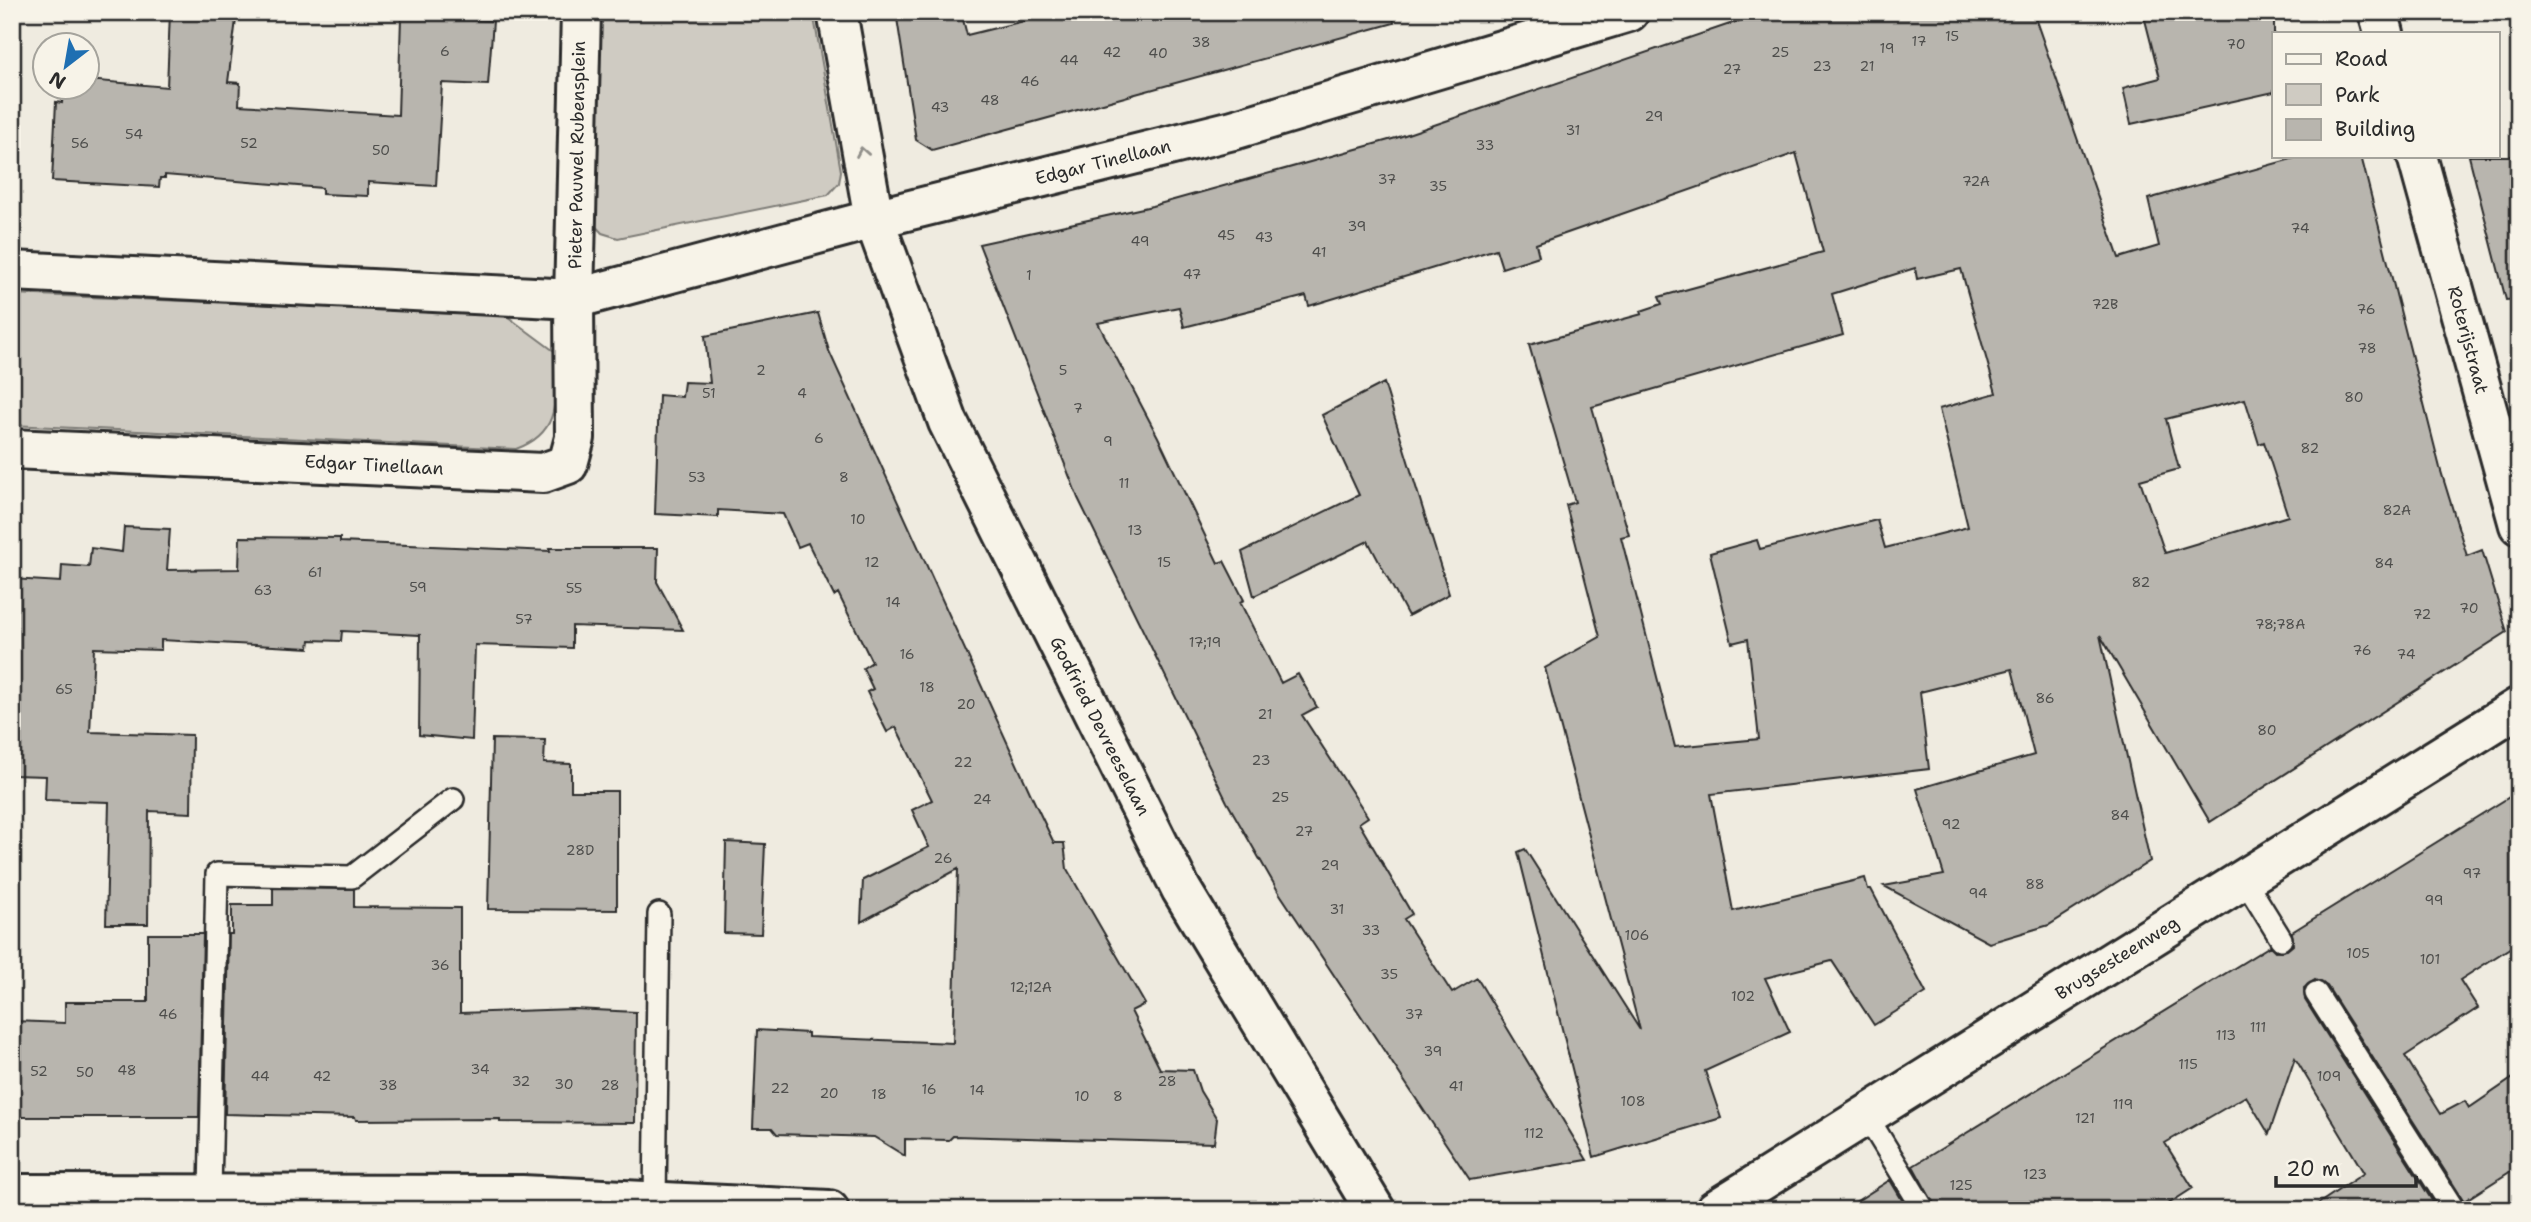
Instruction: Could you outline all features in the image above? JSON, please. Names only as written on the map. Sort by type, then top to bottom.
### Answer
[{"type":"street","name":"Pieter Pauwel Rubensplein","points":[[574,299],[581,12]]},
{"type":"street","points":[[837,12],[874,219]]},
{"type":"street","points":[[2378,12],[2384,32]]},
{"type":"street","name":"Edgar Tinellaan","points":[[12,271],[574,299],[874,219],[1233,130],[1614,15]]},
{"type":"street","name":"Roterijstraat","points":[[2418,158],[2519,524]]},
{"type":"street","name":"Godfried Devreeselaan","points":[[874,219],[948,422],[1181,889],[1375,1210]]},
{"type":"street","name":"Edgar Tinellaan","points":[[12,449],[543,473],[568,464],[575,438],[574,299]]},
{"type":"street","name":"Brugsesteenweg","points":[[1715,1210],[2519,707]]},
{"type":"street","points":[[12,1194],[210,1192],[522,1195],[655,1199],[829,1210]]},
{"type":"lane","points":[[210,1192],[217,874],[352,877],[453,799]]},
{"type":"lane","points":[[2244,879],[2281,939]]},
{"type":"lane","points":[[655,1199],[659,914]]},
{"type":"lane","points":[[2316,993],[2454,1210]]},
{"type":"lane","points":[[1866,1115],[1924,1210]]},
{"type":"green space","points":[[592,12],[813,12],[841,171],[839,183],[828,195],[618,238],[602,233],[589,219]]},
{"type":"green space","points":[[12,294],[504,314],[554,351],[553,410],[550,422],[543,432],[516,449],[12,425]]},
{"type":"building","points":[[170,12],[237,12],[228,82],[240,83],[239,105],[398,115],[401,17],[493,21],[488,85],[442,83],[436,186],[368,182],[368,196],[322,194],[322,188],[165,175],[165,178],[160,178],[159,187],[52,181],[56,102],[102,102],[102,81],[167,87]]},
{"type":"building","points":[[896,12],[961,12],[967,35],[1060,12],[1393,12],[1394,23],[932,150],[916,140]]},
{"type":"building","points":[[1765,12],[2033,12],[2119,258],[2159,246],[2148,199],[2295,158],[2362,158],[2440,468],[2467,556],[2482,550],[2507,632],[2210,822],[2100,635],[2150,861],[2049,925],[1989,943],[1884,886],[1944,875],[1917,789],[2034,755],[2012,669],[1920,692],[1929,769],[1711,794],[1733,911],[1865,878],[1868,889],[1871,889],[1926,993],[1874,1025],[1832,961],[1765,978],[1790,1032],[1705,1071],[1721,1118],[1594,1157],[1518,852],[1525,849],[1640,1030],[1545,668],[1600,637],[1566,505],[1575,502],[1529,345],[1642,314],[1641,311],[1662,304],[1659,297],[1823,252],[1796,153],[1536,244],[1539,256],[1502,268],[1496,249],[1309,306],[1306,296],[1184,327],[1179,307],[1098,323],[1158,437],[1218,563],[1224,561],[1244,600],[1240,602],[1281,683],[1298,674],[1317,707],[1302,715],[1368,817],[1359,823],[1412,914],[1404,919],[1452,993],[1477,978],[1587,1160],[1470,1180],[1278,891],[1227,802],[1078,498],[979,244],[1152,206],[1396,138]],"holes":[[[1915,268],[1917,279],[1961,269],[1996,393],[1939,409],[1968,527],[1885,548],[1877,520],[1760,549],[1757,540],[1710,553],[1732,643],[1748,639],[1759,739],[1675,747],[1621,537],[1629,535],[1592,407],[1843,335],[1832,294]],[[2245,399],[2259,444],[2264,442],[2288,516],[2165,553],[2140,480],[2179,469],[2166,419]]]},
{"type":"building","points":[[2143,12],[2274,12],[2272,92],[2131,124],[2123,88],[2160,78]]},
{"type":"building","points":[[2519,156],[2519,299],[2506,300],[2470,158]]},
{"type":"building","points":[[818,313],[829,351],[1032,797],[1054,843],[1064,843],[1067,869],[1145,1004],[1131,1011],[1160,1069],[1193,1070],[1200,1091],[1217,1119],[1214,1143],[953,1136],[949,1140],[905,1139],[905,1156],[874,1137],[777,1134],[772,1128],[753,1128],[757,1030],[808,1033],[808,1037],[953,1043],[958,869],[861,922],[863,880],[929,847],[912,810],[932,800],[896,727],[887,732],[867,692],[873,689],[863,668],[872,662],[838,593],[834,596],[808,543],[798,547],[783,514],[718,510],[718,517],[655,514],[659,395],[682,397],[684,382],[710,383],[705,336]]},
{"type":"building","points":[[1384,383],[1449,594],[1408,616],[1368,541],[1254,596],[1242,552],[1359,495],[1322,415]]},
{"type":"building","points":[[124,527],[170,529],[167,570],[239,569],[240,537],[340,538],[340,542],[550,551],[549,548],[658,548],[657,582],[683,630],[572,626],[572,648],[475,645],[472,740],[419,735],[420,635],[342,631],[341,641],[310,640],[309,648],[161,640],[161,650],[94,648],[90,732],[192,735],[191,813],[149,811],[148,924],[106,924],[109,802],[45,800],[46,776],[13,775],[12,579],[61,582],[62,565],[89,567],[91,548],[122,552]]},
{"type":"building","points":[[492,739],[545,740],[544,763],[571,764],[571,791],[617,791],[617,910],[488,909]]},
{"type":"building","points":[[2519,791],[2519,942],[2460,980],[2478,1008],[2405,1056],[2441,1114],[2465,1101],[2469,1108],[2519,1074],[2519,1166],[2464,1201],[2327,986],[2315,980],[2304,988],[2305,1000],[2438,1210],[2309,1210],[2364,1173],[2295,1058],[2269,1134],[2246,1096],[2165,1143],[2193,1188],[2159,1210],[1937,1210],[1913,1166],[2270,946],[2275,951],[2287,950],[2293,945],[2292,932]]},
{"type":"building","points":[[726,842],[765,844],[761,934],[724,933]]},
{"type":"building","points":[[273,888],[354,889],[354,907],[460,908],[460,1013],[574,1009],[636,1012],[635,1123],[500,1122],[500,1119],[356,1120],[355,1117],[225,1114],[232,905],[273,905]]},
{"type":"building","points":[[148,934],[203,934],[199,1117],[12,1117],[14,1021],[65,1023],[65,1002],[148,1002]]},
{"type":"building","points":[[1890,1180],[1908,1210],[1843,1210]]}]
